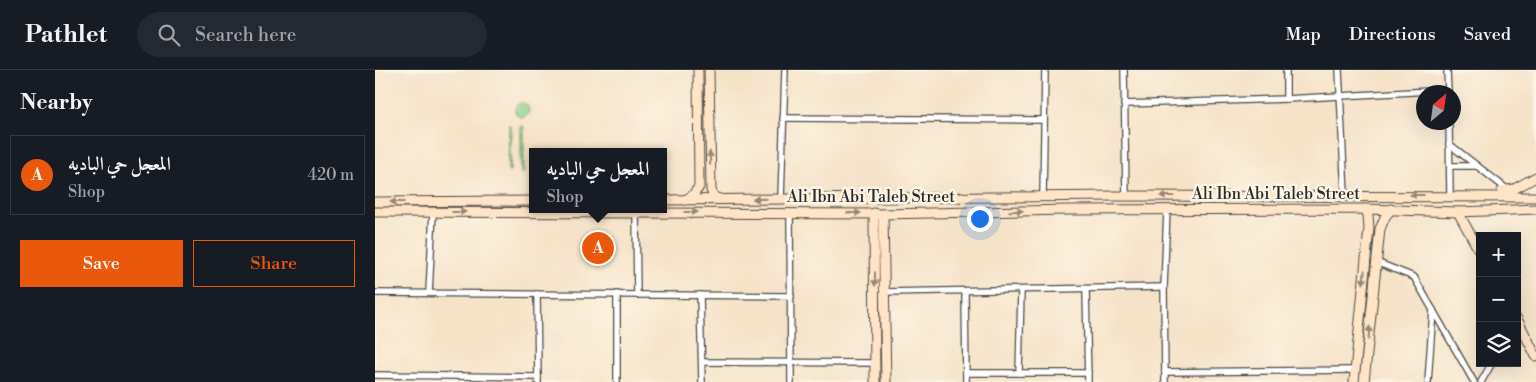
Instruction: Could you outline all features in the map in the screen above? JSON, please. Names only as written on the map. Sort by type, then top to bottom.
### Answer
[{"type":"street","points":[[685,200],[692,196],[699,187],[698,70]]},
{"type":"street","points":[[709,70],[711,190],[714,197],[723,199]]},
{"type":"street","points":[[781,199],[785,70]]},
{"type":"street","points":[[1043,197],[1045,70]]},
{"type":"street","points":[[1124,70],[1126,196]]},
{"type":"street","points":[[1286,70],[1286,99]]},
{"type":"street","points":[[1339,70],[1345,195]]},
{"type":"street","points":[[1447,70],[1448,85]]},
{"type":"street","points":[[1124,104],[1416,92]]},
{"type":"street","points":[[783,118],[1044,120]]},
{"type":"street","points":[[1449,130],[1450,195]]},
{"type":"street","points":[[1449,144],[1508,190]]},
{"type":"street","points":[[1450,166],[1477,166]]},
{"type":"street","points":[[1482,195],[1508,190],[1536,177]]},
{"type":"street","name":"Ali Ibn Abi Taleb Street","points":[[667,200],[1345,195],[1536,197]]},
{"type":"street","points":[[375,202],[529,201]]},
{"type":"street","points":[[1354,382],[1369,228],[1368,215],[1365,209]]},
{"type":"street","points":[[1364,382],[1380,229],[1391,209]]},
{"type":"street","name":"Ali Ibn Abi Taleb Street","points":[[667,212],[878,213],[1391,209],[1458,212],[1499,210]]},
{"type":"street","points":[[1499,210],[1536,209]]},
{"type":"street","points":[[1165,382],[1164,287],[1167,210]]},
{"type":"street","points":[[1499,210],[1536,215]]},
{"type":"street","name":"Ali Ibn Abi Taleb Street","points":[[375,212],[529,212]]},
{"type":"street","points":[[429,293],[433,212]]},
{"type":"street","points":[[790,212],[791,382]]},
{"type":"street","points":[[1458,212],[1476,245]]},
{"type":"street","points":[[636,213],[637,294]]},
{"type":"street","points":[[878,213],[884,292],[886,382]]},
{"type":"street","points":[[875,382],[878,213]]},
{"type":"street","points":[[1369,228],[1375,226],[1380,229]]},
{"type":"street","points":[[1376,262],[1414,277],[1474,382]]},
{"type":"street","points":[[884,292],[1086,290],[1164,287]]},
{"type":"street","points":[[1086,290],[1088,382]]},
{"type":"street","points":[[1019,373],[1021,291]]},
{"type":"street","points":[[965,292],[966,382]]},
{"type":"street","points":[[375,293],[791,296]]},
{"type":"street","points":[[375,375],[390,379],[537,379],[537,294]]},
{"type":"street","points":[[617,294],[617,382]]},
{"type":"street","points":[[700,295],[702,382]]},
{"type":"street","points":[[1429,382],[1433,310]]},
{"type":"street","points":[[1519,322],[1536,356]]},
{"type":"street","points":[[702,362],[875,363]]},
{"type":"street","points":[[1481,382],[1490,367]]},
{"type":"street","points":[[1165,372],[1355,370]]},
{"type":"street","points":[[966,373],[1088,373]]},
{"type":"green space","points":[[519,103],[525,103],[529,110],[525,117],[519,117],[515,113],[515,107]]},
{"type":"green space","points":[[509,124],[511,127],[510,171],[508,171]]},
{"type":"green space","points":[[521,126],[524,127],[524,172],[521,174]]},
{"type":"place","name":"المعجل حي الباديه","points":[[598,248]]}]
